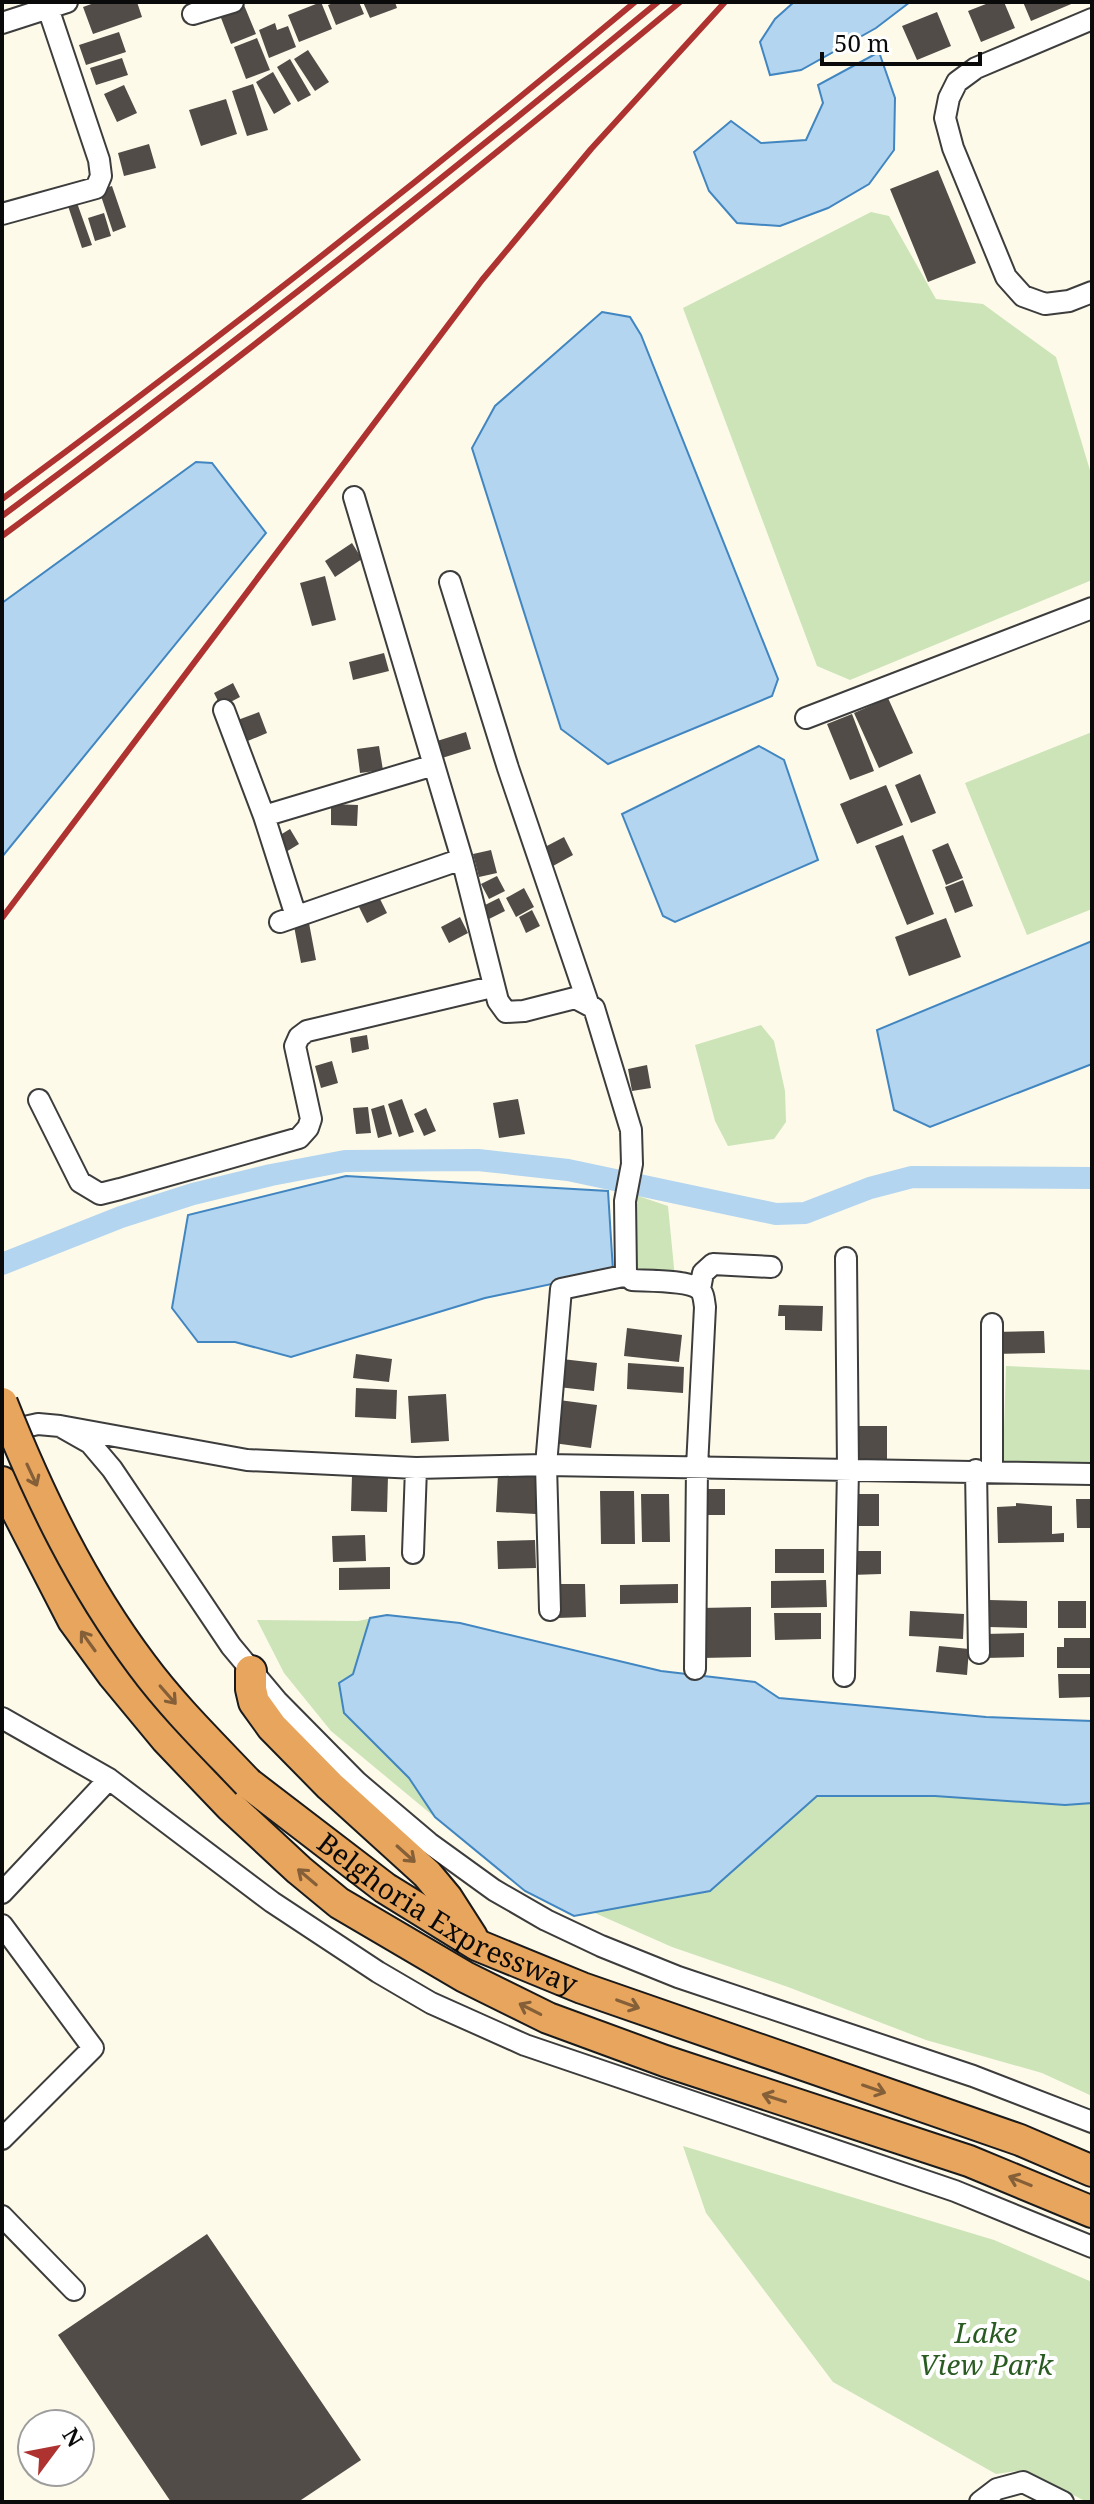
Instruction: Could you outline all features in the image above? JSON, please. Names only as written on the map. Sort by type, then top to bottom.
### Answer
[{"type":"highway","name":"Belghoria Expressway","points":[[2,1403],[28,1468],[98,1603],[143,1667],[299,1870],[339,1903],[465,1977],[548,2018],[665,2061],[969,2161],[1092,2212]]},
{"type":"highway","name":"Belghoria Expressway","points":[[2,1482],[73,1620],[157,1729],[239,1794],[385,1888],[477,1945],[582,1988],[1020,2140],[1092,2171]]},
{"type":"highway","points":[[251,1671],[254,1702],[272,1727],[330,1786],[427,1874],[447,1898],[477,1945]]},
{"type":"highway","points":[[814,2111],[825,2072]]},
{"type":"street","points":[[193,14],[233,2]]},
{"type":"street","points":[[2,23],[54,4],[101,176],[96,188],[2,214]]},
{"type":"street","points":[[1092,19],[976,68],[957,82],[949,98],[945,118],[953,148],[1006,277],[1023,296],[1045,304],[1069,301],[1092,292]]},
{"type":"street","points":[[354,497],[462,859],[498,1001],[515,1011],[575,998],[588,1003]]},
{"type":"street","points":[[450,582],[508,768],[588,1003],[598,1016],[627,1114],[632,1164],[625,1201],[624,1262],[628,1275],[632,1280],[690,1284],[700,1289]]},
{"type":"street","points":[[806,718],[1092,608]]},
{"type":"street","points":[[224,710],[264,816],[288,919],[462,859]]},
{"type":"street","points":[[264,816],[434,765]]},
{"type":"street","points":[[39,1100],[80,1182],[100,1194],[299,1138],[311,1119],[295,1046],[299,1037],[307,1031],[492,987]]},
{"type":"street","points":[[844,1676],[848,1469],[846,1258]]},
{"type":"street","points":[[695,1669],[697,1467],[705,1307],[700,1289],[703,1273],[713,1264],[771,1267]]},
{"type":"street","points":[[550,1610],[546,1465],[561,1289],[628,1275]]},
{"type":"street","points":[[979,1653],[992,1324]]},
{"type":"street","points":[[2,1432],[38,1424],[247,1460],[416,1468],[546,1465],[1092,1474]]},
{"type":"street","points":[[60,1426],[90,1443],[112,1469],[226,1639],[312,1739],[429,1843],[494,1890],[546,1920],[678,1977],[973,2076],[1092,2122]]},
{"type":"street","points":[[413,1553],[416,1468]]},
{"type":"street","points":[[2,1718],[109,1779],[298,1920],[378,1972],[466,2020],[525,2045],[955,2191],[1092,2247]]},
{"type":"street","points":[[2,1893],[109,1779]]},
{"type":"street","points":[[2,1925],[93,2048],[2,2139]]},
{"type":"street","points":[[2,2216],[74,2290]]},
{"type":"street","points":[[980,2502],[997,2489],[1023,2482],[1063,2502]]},
{"type":"green space","points":[[871,212],[889,216],[936,299],[983,304],[1056,357],[1092,477],[1092,580],[850,680],[817,666],[683,308]]},
{"type":"green space","points":[[1092,732],[1092,909],[1027,935],[965,783]]},
{"type":"green space","points":[[761,1025],[774,1041],[785,1091],[786,1122],[774,1139],[728,1146],[715,1121],[695,1045]]},
{"type":"green space","points":[[632,1194],[668,1206],[675,1278],[635,1272]]},
{"type":"green space","points":[[1006,1366],[1092,1370],[1092,1465],[1003,1461]]},
{"type":"green space","points":[[387,1615],[437,1619],[777,1698],[959,1716],[1092,1721],[1092,2096],[1042,2073],[926,2040],[672,1947],[554,1895],[484,1858],[331,1731],[284,1673],[257,1620],[358,1621]]},
{"type":"green space","name":"Lake View Park","points":[[683,2146],[994,2240],[1092,2282],[1092,2502],[1024,2470],[996,2474],[833,2382],[706,2213]]},
{"type":"water","points":[[794,2],[910,2],[876,28],[801,70],[770,75],[760,42],[775,19]]},
{"type":"water","points":[[879,52],[895,98],[894,150],[869,184],[828,208],[780,226],[737,223],[709,191],[694,152],[731,121],[761,143],[806,140],[823,103],[818,85]]},
{"type":"water","points":[[602,312],[630,317],[641,335],[778,679],[772,696],[608,764],[561,729],[472,448],[495,406]]},
{"type":"water","points":[[196,462],[212,463],[266,533],[2,857],[2,603]]},
{"type":"water","points":[[759,746],[784,760],[818,860],[675,922],[663,916],[622,814]]},
{"type":"water","points":[[1092,941],[1092,1064],[930,1127],[894,1110],[877,1030]]},
{"type":"water","points":[[346,1176],[608,1191],[613,1271],[485,1298],[291,1357],[235,1342],[198,1342],[172,1308],[188,1215]]},
{"type":"water","points":[[387,1615],[460,1623],[661,1671],[755,1682],[779,1698],[986,1717],[1092,1721],[1092,1803],[1065,1805],[935,1796],[817,1796],[710,1891],[574,1916],[525,1891],[435,1817],[409,1778],[344,1713],[339,1683],[353,1674],[370,1618]]},
{"type":"building","points":[[97,2],[137,2],[142,17],[93,34],[83,7]]},
{"type":"building","points":[[321,2],[332,29],[299,42],[288,15]]},
{"type":"building","points":[[359,2],[364,14],[336,25],[328,5]]},
{"type":"building","points":[[363,2],[395,2],[397,8],[370,18]]},
{"type":"building","points":[[991,2],[1004,2],[1015,28],[981,42],[968,11]]},
{"type":"building","points":[[1023,2],[1076,2],[1031,21]]},
{"type":"building","points":[[244,5],[256,34],[231,44],[218,10]]},
{"type":"building","points":[[937,12],[951,46],[917,60],[902,26]]},
{"type":"building","points":[[275,23],[277,30],[288,26],[296,47],[269,58],[259,30]]},
{"type":"building","points":[[119,32],[126,52],[86,65],[79,45]]},
{"type":"building","points":[[257,38],[270,70],[246,79],[234,47]]},
{"type":"building","points":[[308,50],[329,82],[315,91],[294,59]]},
{"type":"building","points":[[122,58],[128,75],[96,85],[90,68]]},
{"type":"building","points":[[290,59],[311,95],[298,102],[277,67]]},
{"type":"building","points":[[273,72],[291,104],[274,114],[256,82]]},
{"type":"building","points":[[253,84],[268,130],[247,136],[232,91]]},
{"type":"building","points":[[124,85],[137,113],[117,122],[104,94]]},
{"type":"building","points":[[226,99],[237,134],[201,146],[189,110]]},
{"type":"building","points":[[149,144],[156,168],[124,176],[118,153]]},
{"type":"building","points":[[938,170],[976,263],[928,282],[890,189]]},
{"type":"building","points":[[112,186],[126,227],[113,232],[99,190]]},
{"type":"building","points":[[76,200],[92,245],[82,248],[67,203]]},
{"type":"building","points":[[104,213],[111,236],[95,241],[88,218]]},
{"type":"building","points":[[352,543],[362,559],[335,577],[325,561]]},
{"type":"building","points":[[325,576],[336,620],[312,626],[300,583]]},
{"type":"building","points":[[384,653],[389,671],[353,680],[349,662]]},
{"type":"building","points":[[233,683],[240,697],[221,707],[214,693]]},
{"type":"building","points":[[888,698],[913,753],[879,768],[854,713]]},
{"type":"building","points":[[259,712],[267,733],[243,743],[235,721]]},
{"type":"building","points":[[852,714],[874,771],[850,780],[827,724]]},
{"type":"building","points":[[466,732],[471,749],[442,758],[437,741]]},
{"type":"building","points":[[379,746],[383,770],[360,773],[357,749]]},
{"type":"building","points":[[920,774],[936,813],[911,823],[895,785]]},
{"type":"building","points":[[886,785],[903,825],[857,844],[840,804]]},
{"type":"building","points":[[331,804],[358,805],[357,826],[331,825]]},
{"type":"building","points":[[290,829],[299,844],[281,855],[272,840]]},
{"type":"building","points":[[903,835],[934,914],[907,925],[875,846]]},
{"type":"building","points":[[564,837],[573,855],[553,866],[543,848]]},
{"type":"building","points":[[948,843],[963,878],[946,885],[932,850]]},
{"type":"building","points":[[491,850],[497,873],[479,877],[473,854]]},
{"type":"building","points":[[497,876],[505,891],[489,899],[481,884]]},
{"type":"building","points":[[963,880],[973,906],[955,913],[945,887]]},
{"type":"building","points":[[524,888],[534,907],[516,917],[506,898]]},
{"type":"building","points":[[379,897],[387,913],[367,923],[359,907]]},
{"type":"building","points":[[499,898],[505,911],[487,920],[481,907]]},
{"type":"building","points":[[532,910],[540,926],[526,933],[519,917]]},
{"type":"building","points":[[460,917],[468,933],[449,943],[441,927]]},
{"type":"building","points":[[946,918],[961,957],[909,976],[895,937]]},
{"type":"building","points":[[309,923],[316,960],[301,963],[294,926]]},
{"type":"building","points":[[367,1035],[369,1049],[352,1053],[350,1038]]},
{"type":"building","points":[[332,1061],[338,1083],[321,1088],[315,1066]]},
{"type":"building","points":[[647,1065],[651,1088],[632,1091],[628,1069]]},
{"type":"building","points":[[402,1099],[414,1132],[399,1137],[388,1104]]},
{"type":"building","points":[[518,1099],[525,1134],[499,1138],[493,1103]]},
{"type":"building","points":[[384,1105],[392,1134],[378,1138],[371,1109]]},
{"type":"building","points":[[368,1107],[371,1133],[356,1134],[353,1108]]},
{"type":"building","points":[[426,1108],[436,1131],[424,1136],[414,1114]]},
{"type":"building","points":[[779,1305],[823,1306],[822,1331],[785,1330],[785,1316],[778,1316]]},
{"type":"building","points":[[627,1328],[682,1335],[679,1362],[624,1356]]},
{"type":"building","points":[[1044,1331],[1045,1353],[993,1354],[992,1332]]},
{"type":"building","points":[[356,1354],[392,1359],[389,1382],[353,1378]]},
{"type":"building","points":[[562,1359],[597,1363],[594,1391],[558,1387]]},
{"type":"building","points":[[628,1363],[684,1367],[683,1393],[627,1389]]},
{"type":"building","points":[[356,1388],[397,1390],[396,1419],[355,1417]]},
{"type":"building","points":[[446,1394],[449,1441],[411,1443],[408,1396]]},
{"type":"building","points":[[559,1400],[597,1405],[591,1448],[553,1443]]},
{"type":"building","points":[[853,1426],[887,1426],[887,1460],[853,1461]]},
{"type":"building","points":[[498,1474],[537,1475],[536,1514],[496,1512]]},
{"type":"building","points":[[352,1475],[388,1476],[387,1512],[351,1511]]},
{"type":"building","points":[[702,1489],[725,1489],[725,1515],[702,1515]]},
{"type":"building","points":[[600,1491],[634,1491],[635,1544],[601,1544]]},
{"type":"building","points":[[641,1494],[669,1494],[670,1542],[642,1542]]},
{"type":"building","points":[[854,1494],[879,1494],[879,1526],[855,1526]]},
{"type":"building","points":[[1076,1499],[1092,1499],[1092,1528],[1077,1528]]},
{"type":"building","points":[[1016,1503],[1052,1506],[1052,1534],[1064,1533],[1064,1542],[998,1543],[997,1507],[1016,1506]]},
{"type":"building","points":[[365,1535],[366,1561],[333,1562],[332,1536]]},
{"type":"building","points":[[535,1540],[536,1568],[498,1569],[497,1541]]},
{"type":"building","points":[[775,1549],[824,1549],[824,1573],[775,1573]]},
{"type":"building","points":[[851,1551],[881,1551],[881,1574],[851,1575]]},
{"type":"building","points":[[390,1567],[390,1589],[339,1590],[339,1568]]},
{"type":"building","points":[[826,1580],[827,1607],[771,1608],[771,1581]]},
{"type":"building","points":[[556,1584],[585,1584],[586,1617],[557,1618]]},
{"type":"building","points":[[678,1584],[678,1603],[620,1604],[620,1585]]},
{"type":"building","points":[[989,1600],[1027,1601],[1027,1628],[989,1627]]},
{"type":"building","points":[[1058,1601],[1086,1601],[1086,1628],[1058,1628]]},
{"type":"building","points":[[751,1607],[751,1657],[701,1658],[700,1608]]},
{"type":"building","points":[[910,1611],[964,1614],[963,1639],[909,1636]]},
{"type":"building","points":[[774,1613],[821,1613],[821,1639],[775,1640]]},
{"type":"building","points":[[1024,1633],[1024,1657],[985,1658],[984,1634]]},
{"type":"building","points":[[1064,1638],[1092,1638],[1092,1668],[1057,1668],[1057,1647],[1064,1647]]},
{"type":"building","points":[[939,1646],[969,1649],[967,1675],[936,1672]]},
{"type":"building","points":[[1058,1674],[1092,1674],[1092,1697],[1059,1698]]},
{"type":"building","points":[[207,2234],[361,2460],[298,2502],[171,2502],[58,2335]]},
{"type":"waterway","points":[[2,1264],[121,1217],[193,1194],[345,1161],[478,1160],[568,1170],[776,1214],[805,1213],[870,1188],[912,1177],[1092,1178]]},
{"type":"railway","points":[[2,499],[322,255],[635,2]]},
{"type":"railway","points":[[2,516],[333,264],[658,2]]},
{"type":"railway","points":[[2,536],[345,274],[680,2]]},
{"type":"railway","points":[[2,918],[482,280],[591,149],[725,2]]}]
